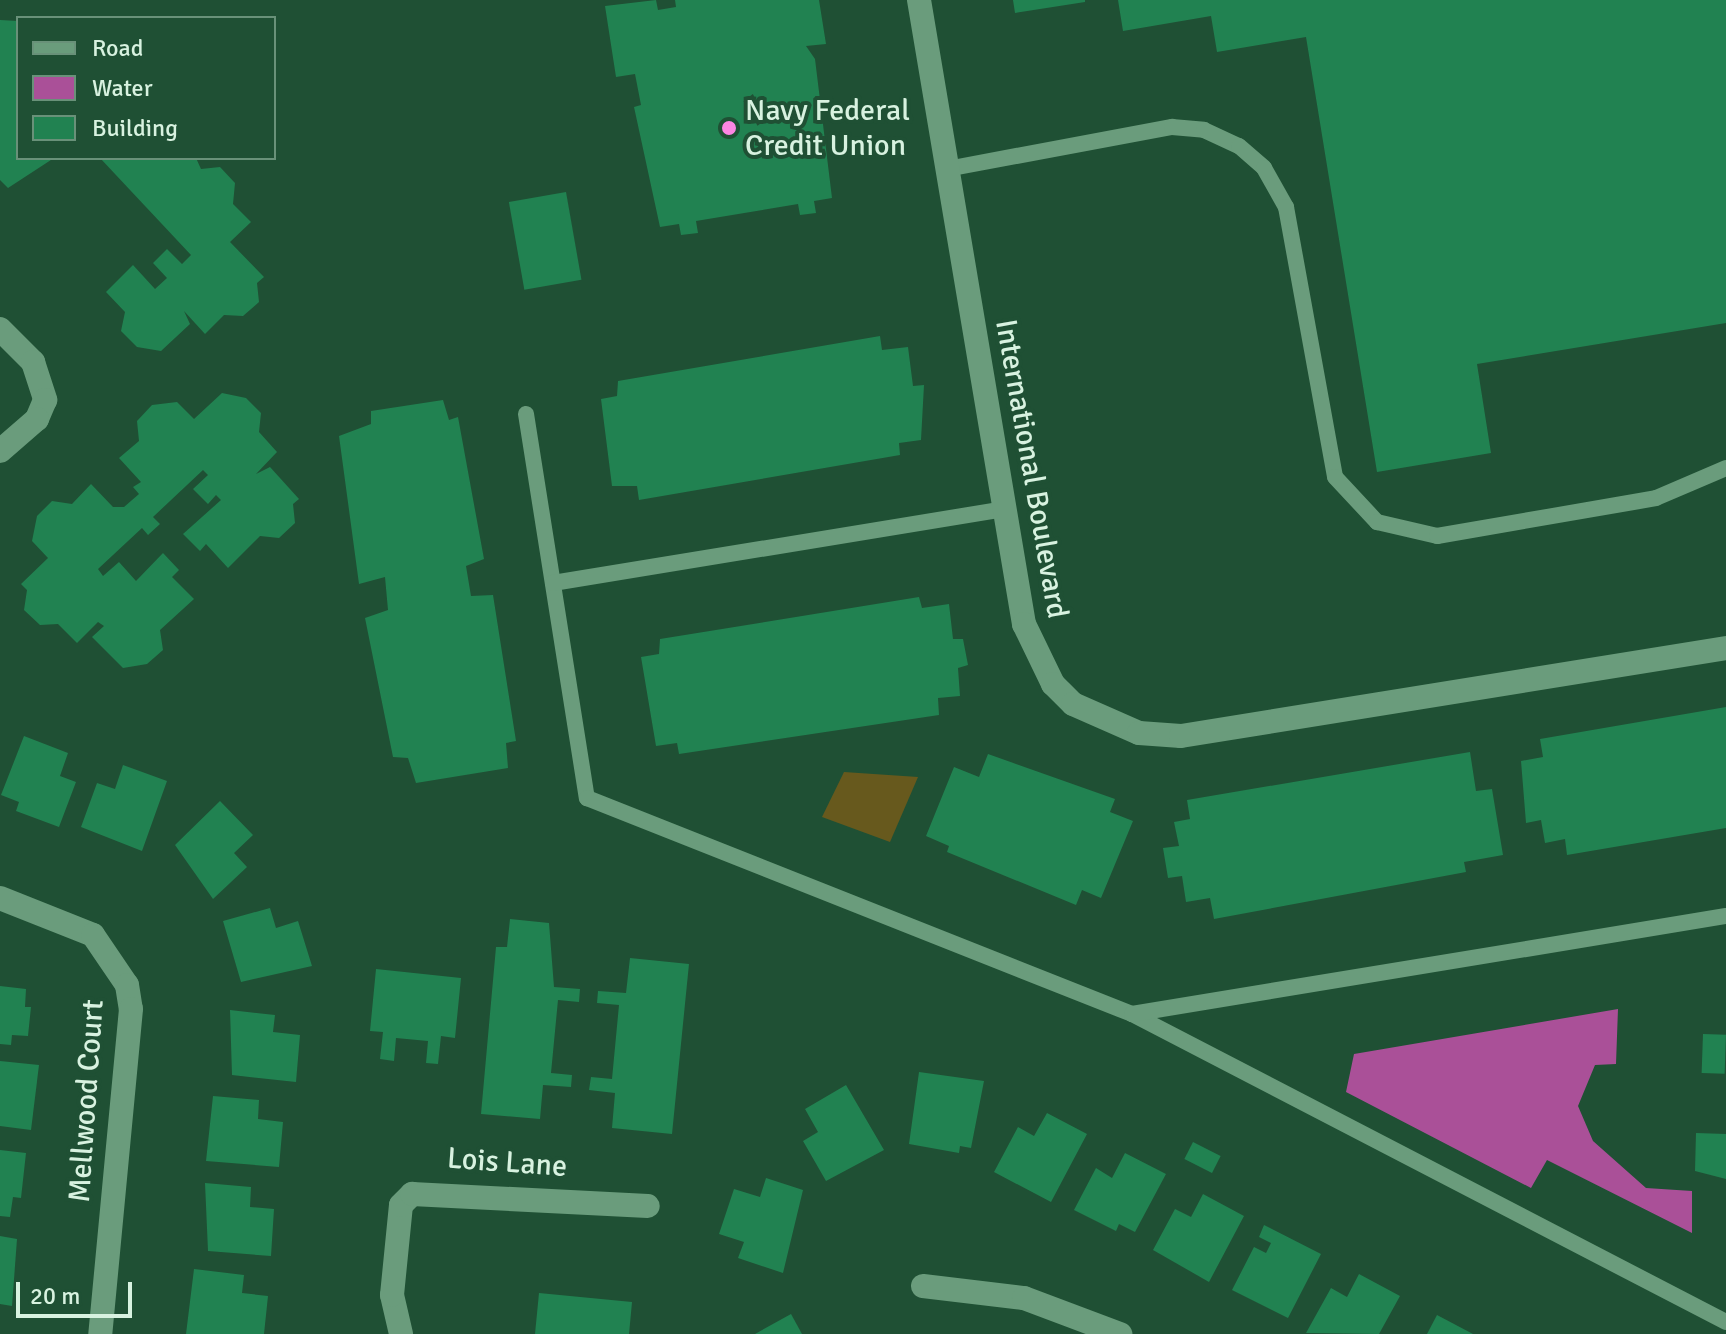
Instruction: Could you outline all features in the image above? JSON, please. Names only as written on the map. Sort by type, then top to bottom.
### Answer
[{"type":"street","name":"International Boulevard","points":[[919,0],[1024,624],[1053,684],[1099,721],[1139,733],[1181,736],[1726,648]]},
{"type":"street","points":[[0,329],[33,362],[45,400],[37,419],[0,451]]},
{"type":"street","name":"Mellwood Court","points":[[0,898],[93,935],[127,985],[100,1334]]},
{"type":"street","name":"Lois Lane","points":[[401,1334],[392,1295],[401,1205],[412,1194],[648,1206]]},
{"type":"street","points":[[923,1286],[1024,1298],[1120,1334]]},
{"type":"lane","points":[[947,169],[1172,127],[1204,130],[1239,146],[1264,168],[1286,207],[1335,477],[1377,522],[1437,536],[1656,498],[1726,468]]},
{"type":"lane","points":[[526,414],[587,798],[1132,1014],[1726,1322]]},
{"type":"lane","points":[[553,583],[1004,509]]},
{"type":"lane","points":[[1132,1014],[1726,916]]},
{"type":"shaded area","points":[[844,772],[918,777],[890,842],[822,817]]},
{"type":"water","points":[[1618,1009],[1616,1064],[1595,1065],[1578,1106],[1593,1141],[1646,1188],[1692,1191],[1692,1233],[1547,1160],[1531,1188],[1346,1092],[1354,1054]]},
{"type":"building","name":"Navy Federal Credit Union","points":[[656,0],[658,10],[676,7],[675,0],[819,0],[826,44],[806,46],[815,59],[832,198],[814,201],[816,213],[800,215],[798,204],[696,221],[698,233],[681,235],[679,224],[660,227],[634,107],[641,105],[635,74],[616,77],[605,6]]},
{"type":"building","points":[[1013,0],[1085,0],[1085,2],[1015,13]]},
{"type":"building","points":[[1118,0],[1726,0],[1726,323],[1477,364],[1491,453],[1377,472],[1306,37],[1217,52],[1211,16],[1123,31]]},
{"type":"building","points":[[0,20],[16,21],[16,160],[51,160],[8,188],[0,180]]},
{"type":"building","points":[[102,160],[197,160],[201,169],[220,167],[235,183],[233,204],[251,222],[230,242],[264,277],[257,283],[259,302],[243,316],[224,315],[205,334],[184,311],[190,324],[161,351],[137,347],[121,331],[125,312],[106,292],[133,265],[155,289],[167,278],[153,263],[167,249],[182,264],[191,255]]},
{"type":"building","points":[[566,192],[581,280],[524,290],[509,202]]},
{"type":"building","points":[[880,336],[882,350],[908,347],[913,386],[924,385],[921,440],[899,443],[900,455],[639,500],[637,486],[612,486],[601,399],[617,396],[618,381]]},
{"type":"building","points":[[222,393],[246,398],[261,413],[259,432],[277,452],[256,474],[270,467],[299,499],[293,504],[295,523],[279,538],[260,536],[228,568],[206,544],[200,551],[183,534],[221,500],[216,495],[208,504],[193,489],[208,475],[203,470],[153,517],[160,524],[148,535],[142,528],[98,569],[103,576],[119,562],[136,581],[163,553],[179,570],[172,577],[194,599],[160,630],[163,650],[147,664],[123,668],[92,637],[104,626],[98,622],[77,643],[58,624],[40,625],[24,610],[27,590],[21,584],[48,558],[32,541],[37,516],[52,501],[72,504],[91,484],[113,507],[124,507],[139,494],[133,487],[141,482],[119,458],[139,441],[137,421],[152,405],[177,402],[194,419]]},
{"type":"building","points":[[443,400],[449,420],[458,417],[484,559],[466,566],[471,596],[493,595],[516,741],[506,743],[508,768],[416,783],[408,758],[393,757],[365,618],[388,610],[385,577],[359,584],[339,436],[371,424],[371,411]]},
{"type":"building","points":[[919,597],[922,608],[949,604],[953,639],[963,639],[968,665],[958,668],[960,696],[938,698],[939,715],[679,754],[677,743],[656,746],[641,657],[659,654],[660,639]]},
{"type":"building","points":[[1726,707],[1726,828],[1567,855],[1565,839],[1545,843],[1541,820],[1526,823],[1521,761],[1543,757],[1540,739]]},
{"type":"building","points":[[24,736],[68,753],[60,776],[76,782],[59,827],[16,811],[19,802],[1,795]]},
{"type":"building","points":[[1470,752],[1476,791],[1492,789],[1503,855],[1464,862],[1466,872],[1214,919],[1210,898],[1186,902],[1182,876],[1168,878],[1163,848],[1179,846],[1174,822],[1190,819],[1187,800]]},
{"type":"building","points":[[988,754],[1115,799],[1110,812],[1133,821],[1101,898],[1082,890],[1076,905],[947,852],[949,846],[926,836],[954,767],[979,777]]},
{"type":"building","points":[[123,765],[167,781],[142,851],[81,827],[97,783],[115,789]]},
{"type":"building","points":[[220,801],[253,835],[234,853],[247,867],[213,899],[175,845]]},
{"type":"building","points":[[270,908],[276,928],[298,921],[312,966],[241,982],[223,921]]},
{"type":"building","points":[[510,919],[549,923],[554,987],[580,989],[579,1002],[558,1000],[551,1073],[572,1075],[571,1087],[543,1085],[540,1119],[481,1114],[496,947],[507,947]]},
{"type":"building","points":[[630,958],[689,964],[672,1134],[612,1128],[615,1093],[589,1090],[591,1077],[612,1079],[619,1005],[597,1003],[598,991],[626,993]]},
{"type":"building","points":[[376,969],[461,978],[455,1038],[441,1036],[438,1064],[426,1063],[428,1041],[396,1038],[394,1061],[380,1059],[383,1032],[370,1031]]},
{"type":"building","points":[[0,986],[26,989],[25,1007],[31,1007],[28,1036],[12,1035],[11,1045],[0,1044]]},
{"type":"building","points":[[230,1010],[275,1015],[273,1032],[300,1035],[296,1082],[232,1075]]},
{"type":"building","points":[[1703,1034],[1726,1035],[1725,1074],[1702,1073]]},
{"type":"building","points":[[0,1061],[39,1065],[31,1130],[0,1126]]},
{"type":"building","points":[[919,1072],[984,1081],[971,1148],[960,1146],[959,1153],[909,1144]]},
{"type":"building","points":[[846,1085],[884,1150],[826,1181],[803,1141],[818,1132],[805,1109]]},
{"type":"building","points":[[213,1096],[259,1100],[258,1119],[283,1122],[279,1167],[206,1161]]},
{"type":"building","points":[[1047,1113],[1087,1134],[1051,1202],[994,1172],[1018,1127],[1034,1136]]},
{"type":"building","points":[[1696,1133],[1726,1134],[1726,1179],[1695,1171]]},
{"type":"building","points":[[1193,1142],[1221,1156],[1212,1173],[1184,1159]]},
{"type":"building","points":[[0,1150],[26,1153],[21,1198],[13,1197],[10,1217],[0,1216]]},
{"type":"building","points":[[1125,1153],[1166,1174],[1135,1232],[1119,1224],[1116,1231],[1074,1210],[1096,1168],[1112,1178]]},
{"type":"building","points":[[766,1178],[803,1190],[783,1273],[738,1258],[744,1242],[719,1234],[734,1189],[760,1197]]},
{"type":"building","points":[[205,1183],[251,1187],[250,1207],[274,1209],[271,1256],[208,1251]]},
{"type":"building","points":[[1203,1194],[1244,1216],[1209,1282],[1153,1250],[1175,1209],[1191,1217]]},
{"type":"building","points":[[1264,1225],[1321,1254],[1288,1318],[1232,1290],[1254,1247],[1266,1253],[1271,1243],[1259,1237]]},
{"type":"building","points":[[0,1236],[17,1239],[12,1306],[0,1304]]},
{"type":"building","points":[[194,1269],[244,1275],[242,1293],[268,1296],[264,1334],[186,1334]]},
{"type":"building","points":[[1359,1274],[1400,1296],[1379,1334],[1306,1333],[1331,1288],[1347,1297]]},
{"type":"building","points":[[539,1293],[632,1302],[629,1334],[535,1334]]},
{"type":"building","points":[[791,1314],[802,1334],[755,1334]]},
{"type":"building","points":[[1437,1315],[1473,1334],[1427,1334]]},
{"type":"place","name":"Navy Federal Credit Union","points":[[729,128]]}]
